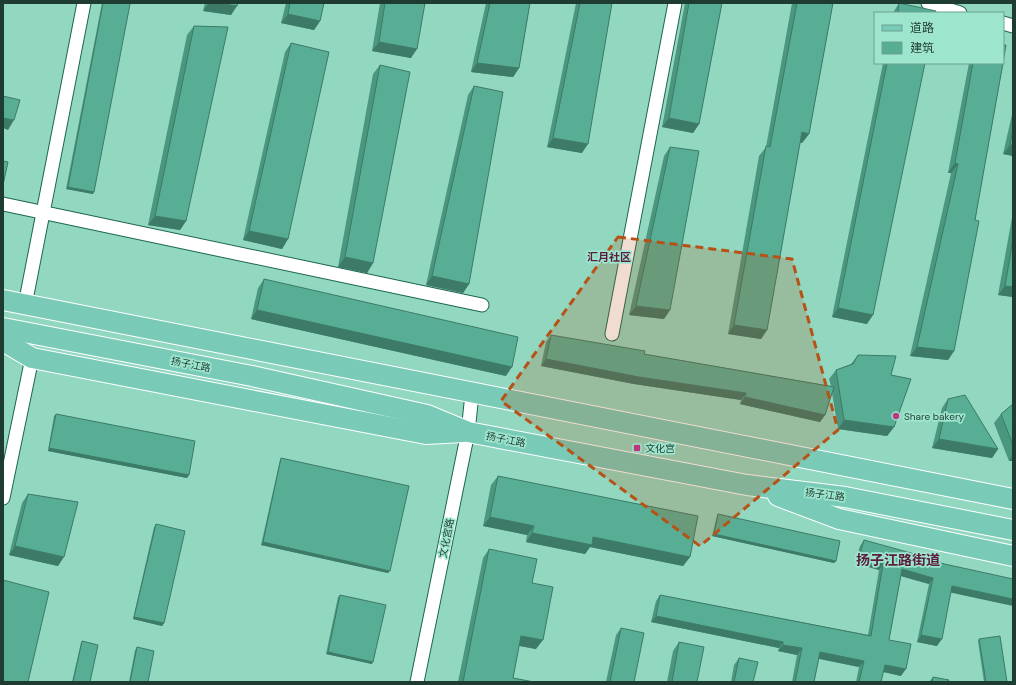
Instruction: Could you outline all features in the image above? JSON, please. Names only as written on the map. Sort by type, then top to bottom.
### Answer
[{"type":"main road","points":[[3,300],[472,394],[1013,499]]},
{"type":"main road","name":"扬子江路","points":[[3,328],[252,376],[427,415],[468,432],[748,485],[845,497],[1013,530]]},
{"type":"main road","points":[[3,341],[32,358],[426,434],[468,432]]},
{"type":"main road","points":[[748,485],[839,519],[1013,556]]},
{"type":"street","points":[[25,305],[42,211],[84,3]]},
{"type":"street","points":[[612,334],[675,3]]},
{"type":"street","points":[[928,3],[957,12]]},
{"type":"street","points":[[3,204],[42,211],[482,306]]},
{"type":"street","points":[[3,498],[32,358]]},
{"type":"street","name":"文化宫路","points":[[417,682],[468,432],[472,394]]},
{"type":"highlighted area","points":[[618,237],[792,259],[838,430],[700,546],[501,401]]},
{"type":"building","points":[[103,3],[130,4],[94,192],[68,187]]},
{"type":"building","points":[[217,3],[238,3],[237,6]]},
{"type":"building","points":[[290,3],[324,3],[320,21],[288,14]]},
{"type":"building","points":[[385,3],[425,3],[417,49],[379,42]]},
{"type":"building","points":[[490,3],[530,3],[519,68],[477,63]]},
{"type":"building","points":[[580,3],[612,3],[588,144],[553,138]]},
{"type":"building","points":[[689,3],[722,3],[699,124],[669,118]]},
{"type":"building","points":[[797,3],[833,3],[809,134],[802,132],[767,330],[734,325],[766,146],[770,147]]},
{"type":"building","points":[[899,3],[936,11],[936,12],[898,12]]},
{"type":"building","points":[[194,26],[228,27],[186,221],[155,216]]},
{"type":"building","points":[[291,43],[329,52],[288,239],[249,231]]},
{"type":"building","points":[[1004,45],[1006,45],[1004,56]]},
{"type":"building","points":[[887,64],[925,64],[873,315],[838,308]]},
{"type":"building","points":[[973,64],[1003,64],[975,220],[979,221],[954,351],[917,347],[958,164],[955,163]]},
{"type":"building","points":[[380,65],[410,72],[373,263],[345,257]]},
{"type":"building","points":[[474,86],[503,92],[469,284],[432,276]]},
{"type":"building","points":[[3,96],[20,100],[14,120],[3,118]]},
{"type":"building","points":[[1013,129],[1013,145],[1010,145]]},
{"type":"building","points":[[670,147],[699,151],[670,310],[636,306]]},
{"type":"building","points":[[3,161],[8,162],[3,185]]},
{"type":"building","points":[[1013,239],[1013,287],[1005,286]]},
{"type":"building","points":[[264,279],[518,337],[512,367],[257,310]]},
{"type":"building","points":[[551,335],[645,351],[644,354],[834,387],[825,415],[745,397],[746,393],[639,377],[546,359]]},
{"type":"building","points":[[858,355],[896,356],[891,375],[911,379],[894,427],[844,420],[836,370],[853,364]]},
{"type":"building","points":[[965,395],[998,449],[939,439],[948,399]]},
{"type":"building","points":[[1013,404],[1013,445],[1001,414]]},
{"type":"building","points":[[56,414],[195,441],[189,475],[49,448]]},
{"type":"building","points":[[281,458],[409,486],[390,571],[263,542]]},
{"type":"building","points":[[498,476],[698,516],[690,557],[593,537],[592,545],[532,533],[534,526],[490,517]]},
{"type":"building","points":[[28,494],[78,502],[64,557],[15,546]]},
{"type":"building","points":[[718,514],[840,541],[836,561],[714,534]]},
{"type":"building","points":[[156,524],[185,531],[164,623],[134,617]]},
{"type":"building","points":[[864,540],[940,561],[940,563],[1013,579],[1013,599],[952,586],[942,639],[921,635],[933,578],[902,569],[889,640],[911,644],[906,669],[885,665],[881,682],[859,682],[864,661],[820,652],[814,682],[795,682],[802,648],[783,645],[783,642],[656,616],[660,595],[871,636],[883,564],[859,557]]},
{"type":"building","points":[[489,549],[537,559],[532,583],[553,587],[543,640],[521,636],[513,678],[534,682],[463,682]]},
{"type":"building","points":[[3,580],[49,592],[28,682],[3,682]]},
{"type":"building","points":[[340,595],[386,605],[373,662],[328,652]]},
{"type":"building","points":[[621,628],[644,633],[634,682],[610,682]]},
{"type":"building","points":[[1000,636],[1007,682],[986,682],[979,639]]},
{"type":"building","points":[[82,641],[98,645],[90,682],[73,682]]},
{"type":"building","points":[[679,642],[704,647],[697,682],[672,682]]},
{"type":"building","points":[[137,647],[154,651],[148,682],[130,682]]},
{"type":"building","points":[[739,658],[758,662],[753,682],[734,682]]},
{"type":"building","points":[[933,677],[949,680],[948,682],[932,682]]},
{"type":"place","name":"Share bakery","points":[[896,416]]},
{"type":"place","name":"文化宫","points":[[637,448]]},
{"type":"district","name":"汇月社区","points":[[609,257]]},
{"type":"district","name":"扬子江路街道","points":[[898,560]]}]
